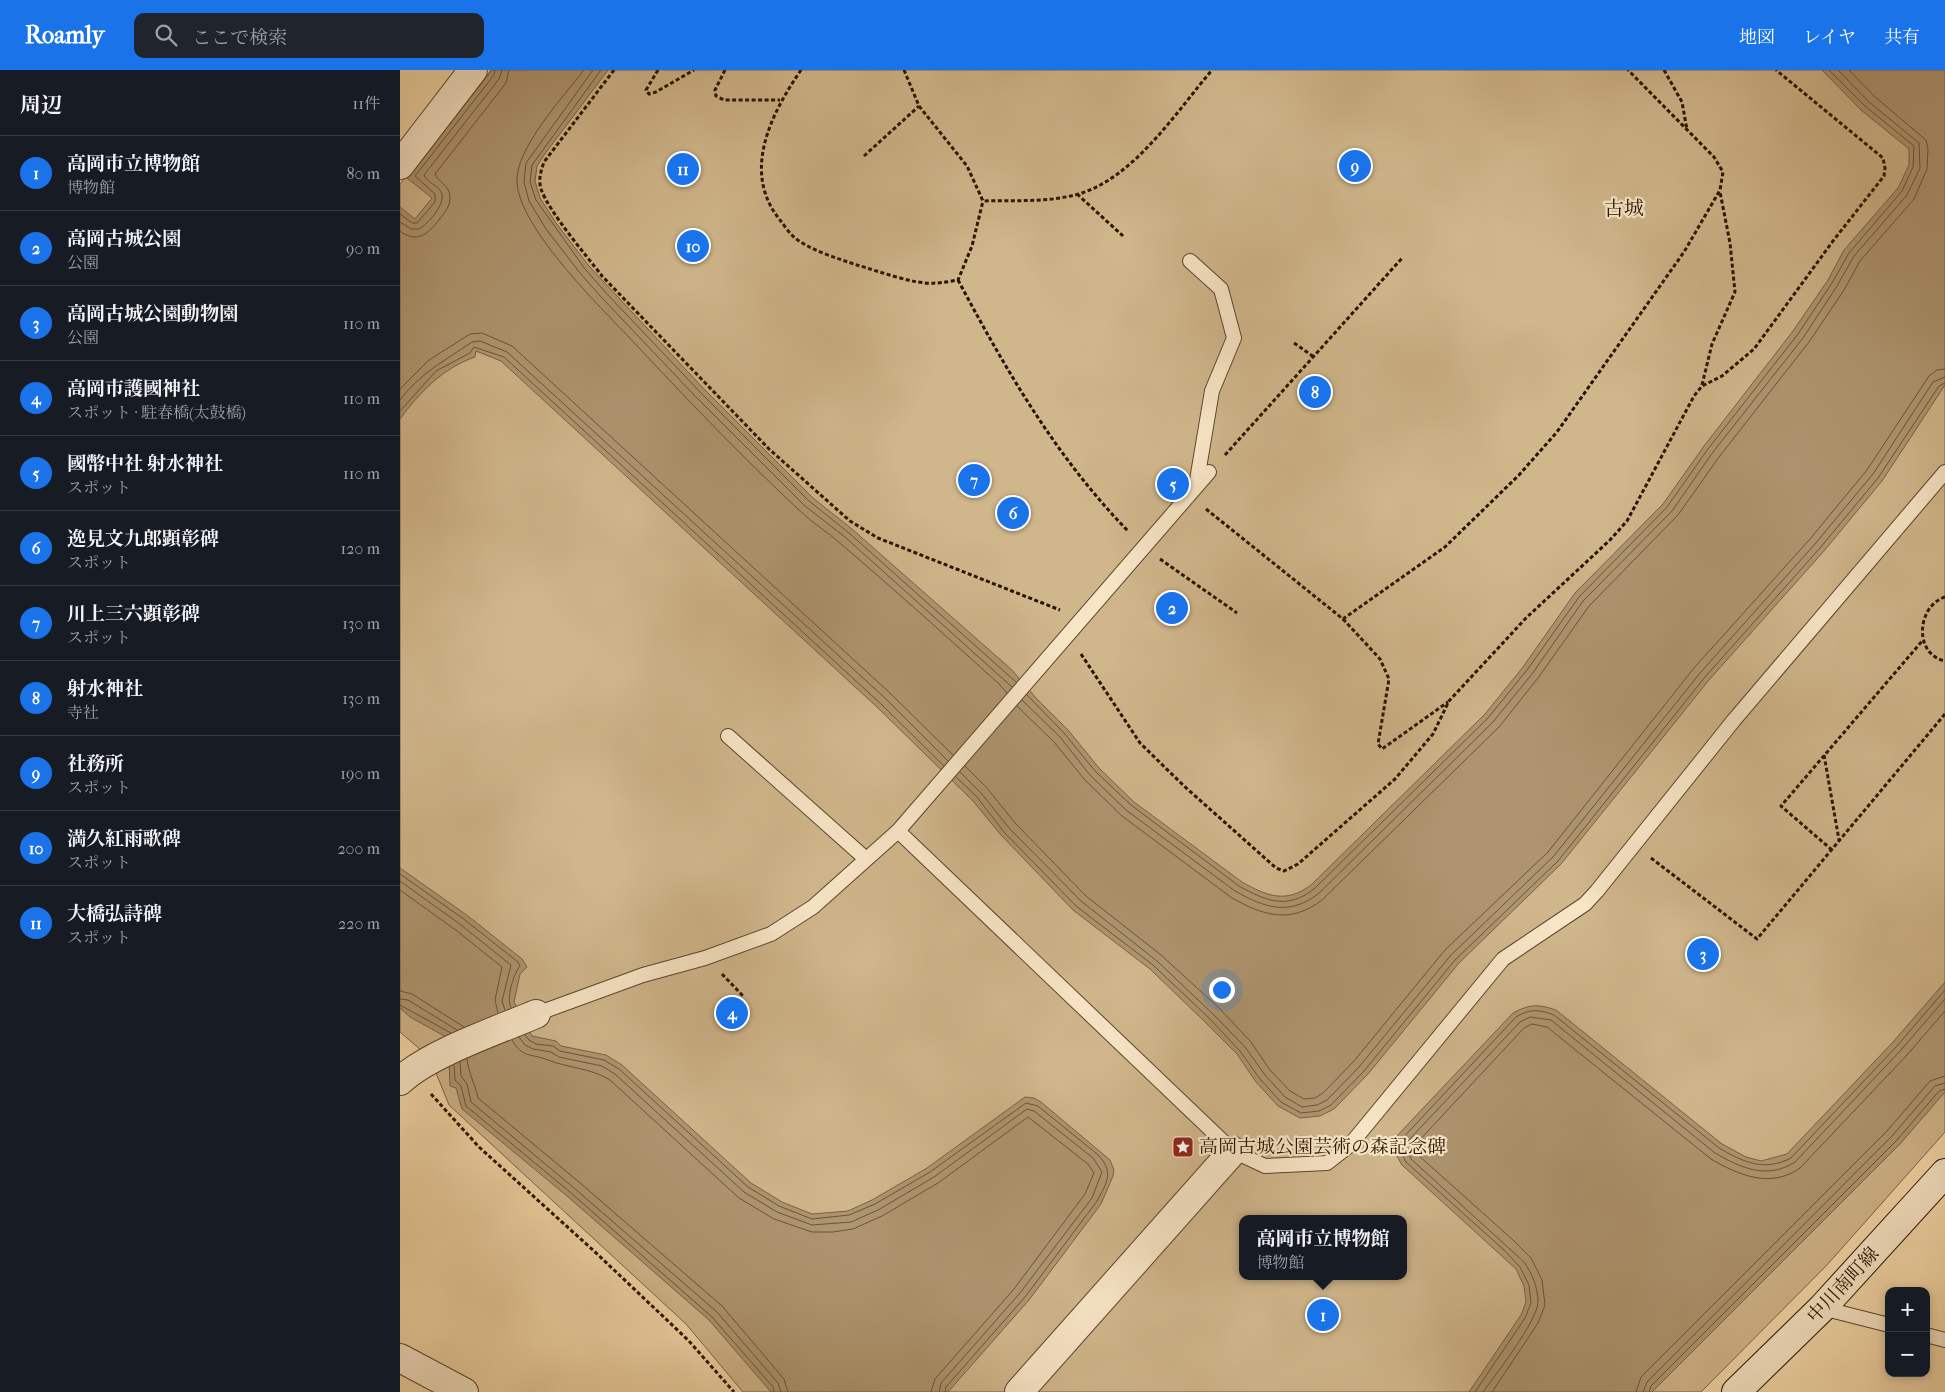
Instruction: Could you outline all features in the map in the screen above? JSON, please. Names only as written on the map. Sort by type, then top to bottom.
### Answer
[{"type":"street","points":[[400,165],[474,70]]},
{"type":"street","points":[[403,1071],[536,1014]]},
{"type":"street","points":[[1018,1392],[1233,1151]]},
{"type":"street","name":"中川南町線","points":[[1736,1392],[1822,1308],[1945,1173]]},
{"type":"street","points":[[400,1358],[464,1392]]},
{"type":"lane","points":[[1190,261],[1220,289],[1234,338],[1212,391],[1192,491]]},
{"type":"lane","points":[[536,1014],[643,975],[706,958],[771,934],[813,907],[898,831],[1142,547],[1209,472]]},
{"type":"lane","points":[[898,831],[1233,1151],[1265,1166],[1327,1163],[1350,1145],[1503,959],[1585,904],[1597,891],[1734,720],[1945,472]]},
{"type":"lane","points":[[728,736],[866,859]]},
{"type":"lane","points":[[1822,1308],[1885,1324]]},
{"type":"lane","points":[[1930,1336],[1945,1340]]},
{"type":"path","points":[[614,70],[544,162],[540,179],[545,197],[577,244],[602,276],[769,449],[850,521],[878,538],[1080,619]]},
{"type":"path","points":[[658,70],[646,90],[649,94],[656,92],[694,70]]},
{"type":"path","points":[[725,70],[716,90],[716,96],[724,100],[780,100]]},
{"type":"path","points":[[800,70],[780,100],[769,124],[762,152],[762,185],[774,212],[795,238],[835,258],[886,274],[934,284],[958,280]]},
{"type":"path","points":[[904,70],[919,106],[967,166],[983,201],[972,246],[958,280]]},
{"type":"path","points":[[983,201],[1041,201],[1077,194],[1112,176],[1147,150],[1212,70]]},
{"type":"path","points":[[1628,70],[1714,157],[1723,172],[1720,190],[1730,243],[1735,292],[1712,344],[1702,386]]},
{"type":"path","points":[[1664,70],[1682,102],[1687,130]]},
{"type":"path","points":[[1192,491],[1253,545],[1343,619],[1380,659],[1389,679],[1378,744],[1382,749],[1449,701],[1526,618],[1610,540],[1627,521],[1694,396],[1702,386],[1722,376],[1754,348],[1884,176],[1883,158],[1776,70]]},
{"type":"path","points":[[864,156],[919,106]]},
{"type":"path","points":[[1343,619],[1445,547],[1519,475],[1557,432],[1684,252],[1720,190]]},
{"type":"path","points":[[1077,194],[1123,236]]},
{"type":"path","points":[[1209,472],[1403,257]]},
{"type":"path","points":[[958,280],[1020,392],[1069,463],[1142,547],[1237,613]]},
{"type":"path","points":[[1294,342],[1314,357]]},
{"type":"path","points":[[1945,597],[1938,599],[1927,610],[1922,624],[1923,640],[1930,652],[1945,661]]},
{"type":"path","points":[[1067,636],[1095,672],[1140,743],[1191,792],[1276,868],[1284,871],[1298,864],[1395,779],[1432,734],[1449,701]]},
{"type":"path","points":[[1832,850],[1781,806],[1923,640]]},
{"type":"path","points":[[1650,857],[1757,939],[1945,714]]},
{"type":"path","points":[[1824,754],[1839,840]]},
{"type":"path","points":[[403,1071],[479,1147],[594,1250],[688,1340],[734,1392]]},
{"type":"shaded area","points":[[491,70],[1945,70],[1945,1132],[1827,1265],[1701,1392],[743,1392],[686,1324],[449,1105],[430,1058],[400,1032],[400,184]]},
{"type":"water","points":[[492,70],[608,70],[544,155],[537,166],[535,181],[540,198],[556,223],[589,266],[704,389],[813,498],[852,529],[1012,670],[1036,698],[1068,730],[1099,768],[1134,802],[1242,882],[1276,896],[1293,895],[1311,885],[1485,714],[1523,667],[1575,593],[1663,504],[1704,446],[1793,331],[1828,280],[1844,250],[1898,188],[1909,165],[1909,149],[1861,110],[1822,70],[1945,70],[1945,385],[1882,481],[1824,551],[1709,680],[1561,864],[1459,963],[1368,1074],[1334,1109],[1320,1116],[1300,1118],[1278,1106],[1256,1082],[1237,1054],[1150,969],[1073,910],[1001,835],[973,801],[878,708],[501,361],[476,351],[475,357],[442,374],[424,390],[400,419],[400,207],[415,219],[432,198],[407,178]]},
{"type":"water","points":[[400,868],[468,916],[522,959],[527,967],[520,974],[514,1002],[532,1036],[556,1041],[561,1046],[606,1055],[622,1065],[751,1183],[782,1202],[812,1214],[848,1211],[872,1200],[927,1168],[1025,1097],[1034,1098],[1041,1102],[1110,1160],[1114,1170],[1113,1176],[1101,1204],[1029,1300],[948,1392],[771,1392],[709,1320],[567,1196],[462,1109],[456,1088],[450,1086],[448,1038],[410,1017],[400,1008]]},
{"type":"water","points":[[1945,982],[1945,1092],[1900,1144],[1652,1392],[1469,1392],[1521,1315],[1526,1302],[1524,1286],[1516,1269],[1402,1165],[1394,1151],[1394,1139],[1513,1013],[1534,1006],[1556,1010],[1722,1144],[1746,1157],[1761,1161],[1787,1154],[1893,1042]]},
{"type":"place","name":"社務所","points":[[1355,166]]},
{"type":"place","name":"大橋弘詩碑","points":[[683,169]]},
{"type":"place","name":"満久紅雨歌碑","points":[[693,246]]},
{"type":"place","name":"射水神社","points":[[1315,392]]},
{"type":"place","name":"川上三六顕彰碑","points":[[974,480]]},
{"type":"place","name":"國幣中社 射水神社","points":[[1173,484]]},
{"type":"place","name":"逸見文九郎顕彰碑","points":[[1013,513]]},
{"type":"place","name":"高岡古城公園","points":[[1172,608]]},
{"type":"place","name":"高岡古城公園動物園","points":[[1703,954]]},
{"type":"place","name":"高岡市護國神社","points":[[732,1013]]},
{"type":"place","name":"高岡古城公園芸術の森記念碑","points":[[1183,1147]]},
{"type":"place","name":"高岡市立博物館","points":[[1323,1315]]},
{"type":"district","name":"古城","points":[[1624,208]]}]
